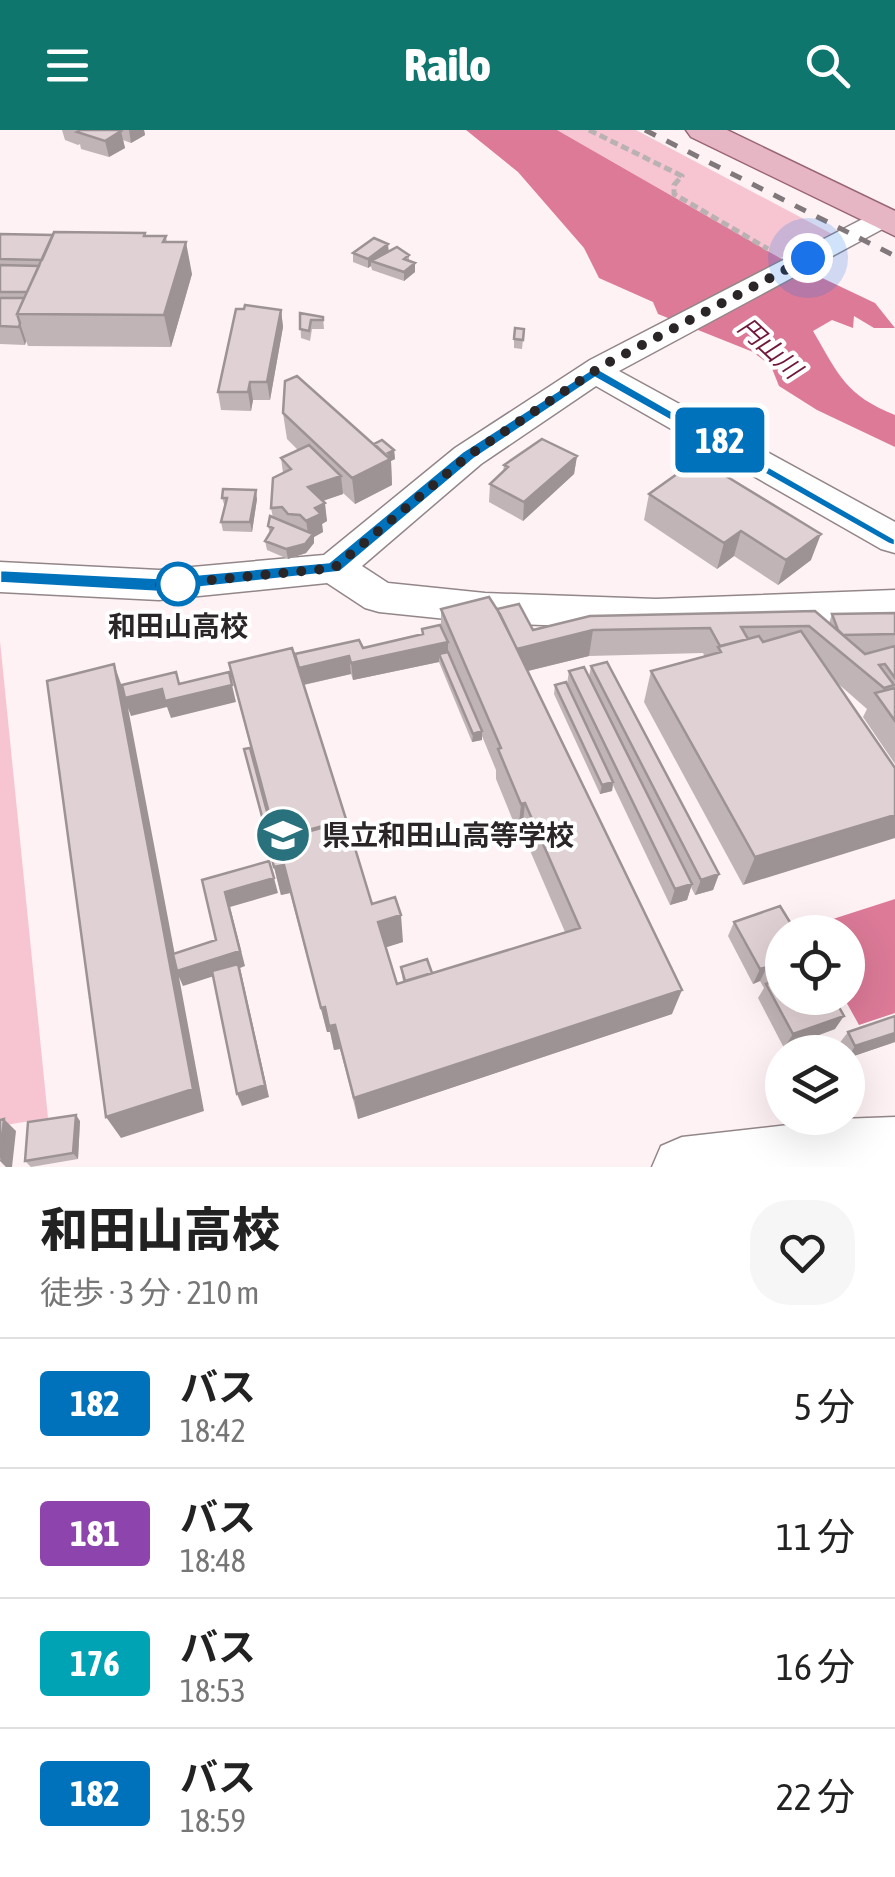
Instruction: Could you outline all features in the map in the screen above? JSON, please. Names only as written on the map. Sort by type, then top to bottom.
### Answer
[{"type":"main road","points":[[702,130],[887,222]]},
{"type":"street","points":[[0,577],[159,585],[334,568],[468,456],[598,369],[842,240],[887,222]]},
{"type":"street","points":[[598,369],[895,539]]},
{"type":"street","points":[[334,568],[380,597],[485,608],[656,614],[895,605]]},
{"type":"street","points":[[682,1167],[840,1148],[895,1146]]},
{"type":"path","points":[[589,130],[682,176],[674,185],[674,194],[777,254]]},
{"type":"shaded area","points":[[557,130],[636,130],[832,234],[780,258]]},
{"type":"shaded area","points":[[0,641],[48,1118],[0,1126]]},
{"type":"water","name":"円山川","points":[[466,130],[557,130],[780,258],[875,303],[895,328],[874,328],[854,316],[853,328],[832,320],[813,331],[845,382],[865,400],[895,415],[895,447],[817,410],[779,386],[771,366],[753,352],[658,314],[653,302],[599,278],[584,248],[518,172]]},
{"type":"water","points":[[895,899],[895,1013],[859,1025],[853,1015],[865,1015],[865,915],[845,915]]},
{"type":"building","points":[[121,131],[105,141],[77,132]]},
{"type":"building","points":[[54,232],[145,233],[144,236],[166,236],[163,242],[186,242],[164,315],[17,314]]},
{"type":"building","points":[[0,234],[53,235],[42,260],[0,259]]},
{"type":"building","points":[[374,238],[388,244],[368,259],[353,253]]},
{"type":"building","points":[[397,247],[409,255],[404,259],[415,263],[404,272],[371,261]]},
{"type":"building","points":[[0,265],[39,266],[27,292],[0,292]]},
{"type":"building","points":[[0,298],[24,298],[17,314],[19,327],[0,326]]},
{"type":"building","points":[[245,305],[281,310],[267,382],[250,382],[248,392],[218,392],[236,309],[244,309]]},
{"type":"building","points":[[300,313],[323,320],[311,320],[309,331],[300,329]]},
{"type":"building","points":[[515,328],[524,329],[523,340],[514,339]]},
{"type":"building","points":[[297,376],[390,459],[352,478],[283,413],[285,381]]},
{"type":"building","points":[[542,439],[577,456],[524,502],[490,484],[508,467],[504,465]]},
{"type":"building","points":[[382,440],[394,450],[388,453],[391,456],[374,444]]},
{"type":"building","points":[[309,445],[341,476],[308,487],[325,503],[315,508],[321,514],[306,521],[300,515],[288,514],[282,507],[271,508],[273,478],[291,469],[281,458]]},
{"type":"building","points":[[698,459],[821,534],[786,560],[741,531],[724,543],[649,494]]},
{"type":"building","points":[[223,489],[256,490],[250,522],[221,522],[227,498],[222,498]]},
{"type":"building","points":[[270,516],[313,534],[305,544],[286,549],[265,541],[273,528],[268,526]]},
{"type":"building","points":[[489,597],[682,990],[354,1098],[335,1025],[329,1026],[325,1007],[321,1008],[284,865],[274,867],[268,843],[342,822],[350,846],[354,845],[372,904],[395,897],[401,915],[378,922],[397,984],[580,928],[525,803],[521,804],[441,609]]},
{"type":"building","points":[[519,604],[533,630],[590,616],[815,611],[865,654],[895,646],[895,678],[885,664],[879,665],[894,685],[884,688],[809,626],[741,627],[748,639],[720,646],[710,628],[593,630],[517,649],[497,609]]},
{"type":"building","points":[[895,613],[895,634],[843,635],[832,614]]},
{"type":"building","points":[[440,625],[448,642],[351,663],[349,656],[299,668],[295,654],[359,640],[363,648],[423,634],[422,629]]},
{"type":"building","points":[[801,631],[895,768],[895,815],[755,857],[651,671],[721,652],[718,647],[759,636],[763,642]]},
{"type":"building","points":[[292,648],[346,819],[276,839],[229,663]]},
{"type":"building","points":[[448,652],[482,731],[473,734],[439,654]]},
{"type":"building","points":[[607,662],[719,874],[701,880],[591,666]]},
{"type":"building","points":[[114,664],[193,1089],[106,1117],[47,681]]},
{"type":"building","points":[[584,667],[692,884],[675,889],[569,671]]},
{"type":"building","points":[[176,672],[179,684],[229,672],[232,685],[165,701],[162,689],[125,698],[122,685]]},
{"type":"building","points":[[566,682],[613,782],[602,785],[555,685]]},
{"type":"building","points":[[895,688],[895,721],[875,693]]},
{"type":"building","points":[[250,748],[269,819],[263,820],[244,749]]},
{"type":"building","points":[[269,861],[274,878],[225,892],[240,951],[177,971],[173,954],[216,940],[202,880]]},
{"type":"building","points":[[780,906],[786,915],[765,915],[765,968],[760,969],[734,922]]},
{"type":"building","points":[[427,959],[432,973],[405,981],[401,967]]},
{"type":"building","points":[[238,964],[265,1085],[237,1094],[212,971]]},
{"type":"building","points":[[783,1015],[844,1016],[793,1034]]},
{"type":"building","points":[[895,1016],[895,1033],[865,1043],[865,1035],[848,1032]]},
{"type":"building","points":[[76,1115],[73,1153],[25,1161],[28,1122]]},
{"type":"building","points":[[4,1119],[0,1158],[0,1120]]},
{"type":"railway","points":[[645,130],[895,256]]},
{"type":"bus line","name":"182","points":[[0,577],[159,585],[334,568],[468,456],[595,372],[895,539]]},
{"type":"place","name":"和田山高校","points":[[178,584]]},
{"type":"place","name":"県立和田山高等学校","points":[[283,835]]},
{"type":"route","points":[[178,584],[159,585],[334,568],[468,456],[602,366],[808,258]]}]
